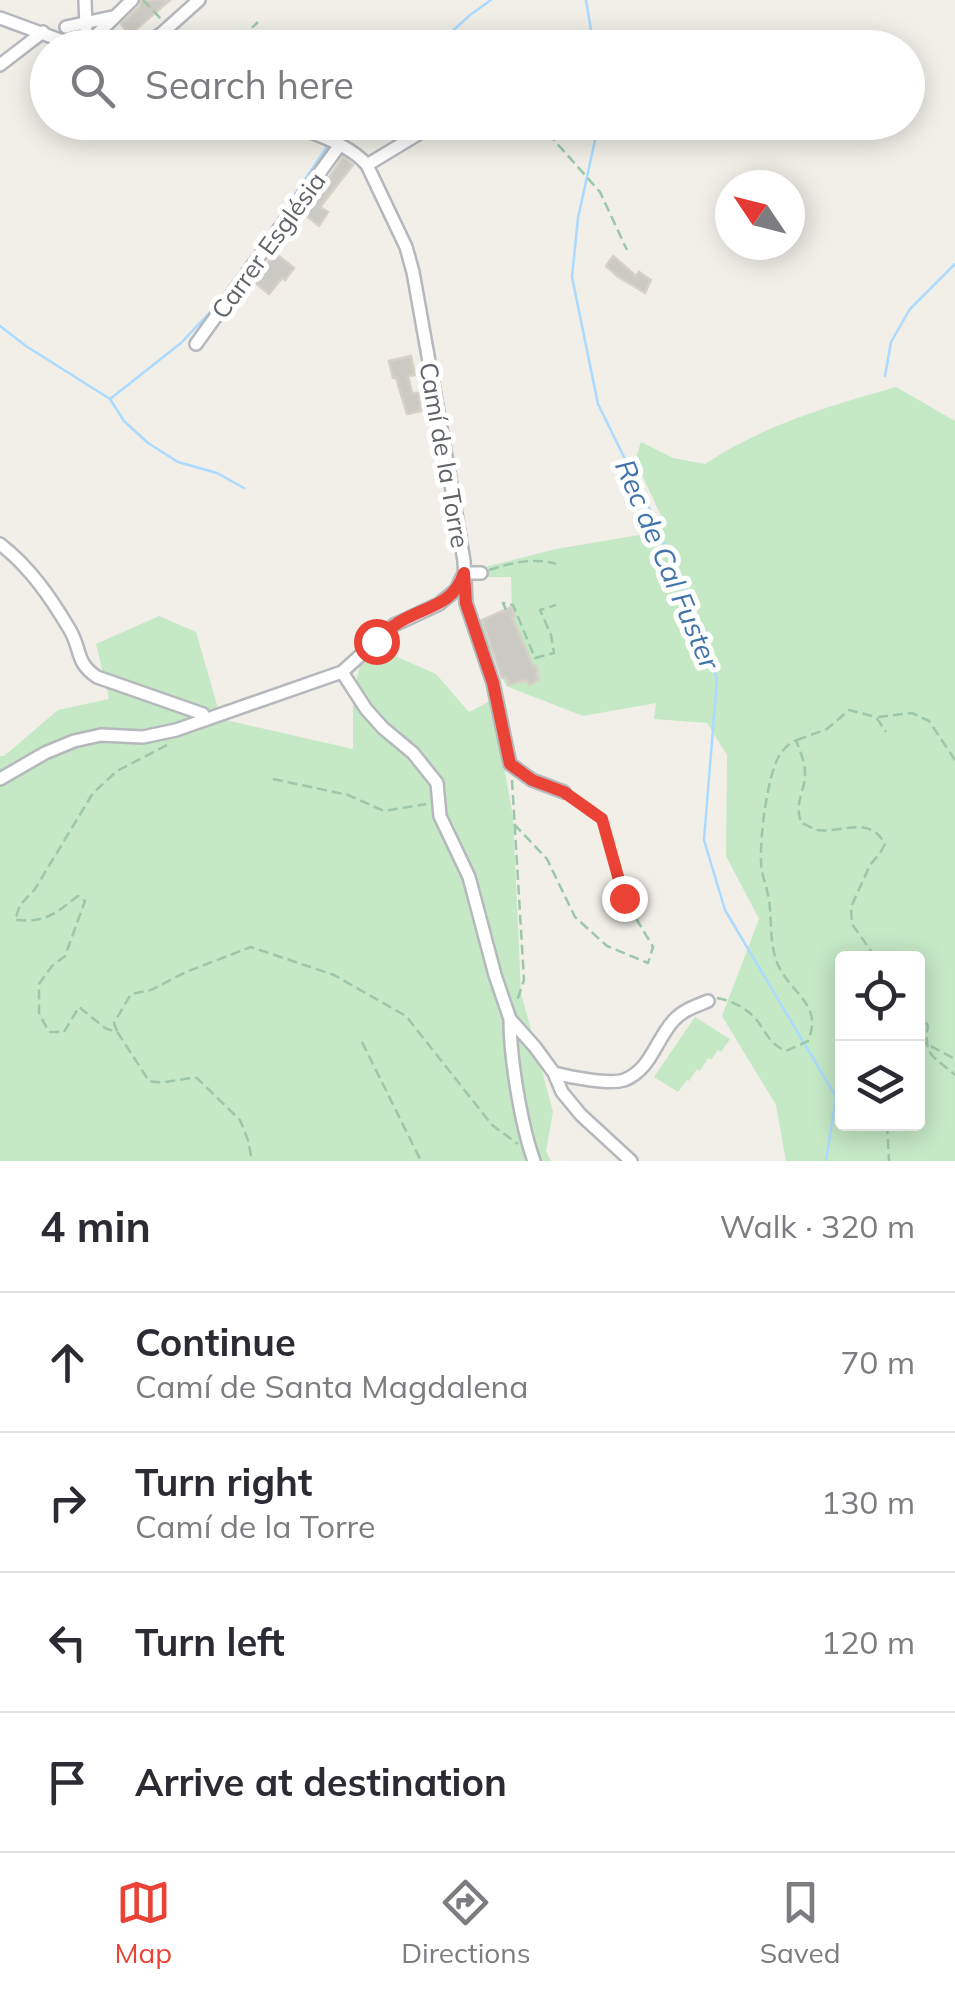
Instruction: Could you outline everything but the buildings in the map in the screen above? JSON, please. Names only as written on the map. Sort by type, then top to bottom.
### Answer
[{"type":"street","points":[[85,0],[86,30]]},
{"type":"street","points":[[99,30],[132,0]]},
{"type":"street","points":[[165,30],[199,0]]},
{"type":"street","points":[[66,27],[112,17]]},
{"type":"street","points":[[0,18],[37,30]]},
{"type":"street","points":[[0,65],[30,42]]},
{"type":"street","points":[[326,140],[368,165],[409,140]]},
{"type":"street","name":"Carrer Església","points":[[196,344],[340,146]]},
{"type":"street","name":"Camí de la Torre","points":[[368,165],[406,247],[412,272],[452,490],[466,603],[493,683],[510,764]]},
{"type":"street","points":[[0,544],[18,558],[50,597],[73,636],[84,668],[97,677],[203,714],[205,720]]},
{"type":"street","points":[[0,779],[44,753],[74,741],[101,735],[143,737],[176,730],[342,672],[394,625],[440,604],[456,590],[464,573],[482,572]]},
{"type":"street","points":[[342,672],[366,709],[413,753],[437,783],[440,816],[469,876],[510,1019],[524,1123],[533,1157]]},
{"type":"street","points":[[510,764],[532,780],[564,792]]},
{"type":"street","points":[[554,1073],[624,1080],[644,1066],[674,1020],[708,1001]]},
{"type":"street","points":[[510,1019],[536,1048],[581,1115],[632,1161]]},
{"type":"path","points":[[143,0],[168,28]]},
{"type":"path","points":[[249,30],[258,22]]},
{"type":"path","points":[[554,140],[600,192],[627,250]]},
{"type":"path","points":[[482,572],[514,562],[540,560],[556,564]]},
{"type":"path","points":[[506,610],[504,603],[512,603],[535,658],[554,653],[540,610],[556,605]]},
{"type":"path","points":[[708,1001],[718,997],[737,1004],[753,1016],[772,1044],[786,1051],[808,1040],[814,1027],[806,1001],[780,968],[773,947],[761,863],[770,783],[778,756],[786,746],[827,728],[849,710],[876,717],[912,713],[929,721],[955,760]]},
{"type":"path","points":[[876,717],[886,732]]},
{"type":"path","points":[[118,1033],[105,1028],[80,1007],[64,1032],[49,1032],[38,1013],[40,984],[64,956],[86,901],[78,896],[48,918],[34,922],[15,920],[20,906],[35,889],[93,792],[117,771],[165,748],[176,730]]},
{"type":"path","points":[[796,740],[805,775],[797,808],[801,823],[814,830],[860,826],[882,838],[880,853],[870,864],[851,907],[852,924],[871,951]]},
{"type":"path","points":[[510,764],[524,980],[510,1019]]},
{"type":"path","points":[[273,780],[348,795],[384,812],[438,802]]},
{"type":"path","points":[[514,824],[547,859],[575,917],[607,946],[648,962],[654,948],[624,898],[602,819],[564,792]]},
{"type":"path","points":[[252,1161],[240,1120],[197,1078],[179,1078],[162,1084],[149,1081],[114,1023],[132,994],[152,990],[250,947],[334,975],[406,1016],[492,1125],[533,1157]]},
{"type":"path","points":[[925,1021],[929,1052],[955,1075]]},
{"type":"path","points":[[362,1042],[421,1161]]},
{"type":"path","points":[[926,1042],[955,1059]]},
{"type":"path","points":[[887,1131],[888,1161]]},
{"type":"green space","points":[[896,387],[955,421],[955,1161],[786,1161],[776,1105],[722,1016],[759,919],[726,856],[727,755],[707,723],[654,719],[656,703],[583,716],[506,686],[478,621],[512,607],[511,577],[482,577],[481,568],[556,549],[651,533],[663,520],[635,460],[641,442],[673,458],[705,464],[750,438],[822,409]]},
{"type":"green space","points":[[159,616],[196,632],[221,719],[353,749],[353,694],[360,666],[379,649],[436,674],[469,712],[492,700],[513,817],[521,993],[553,1112],[546,1151],[551,1161],[0,1161],[0,756],[58,710],[109,699],[96,644]]},
{"type":"green space","points":[[695,1017],[730,1039],[678,1092],[654,1077]]},
{"type":"waterway","points":[[454,30],[491,0]]},
{"type":"waterway","name":"Rec de Cal Fuster","points":[[586,0],[591,30]]},
{"type":"waterway","name":"Rec de Cal Fuster","points":[[595,140],[578,218],[572,277],[598,404],[654,518],[717,679],[704,840],[725,910],[836,1097],[826,1161]]},
{"type":"waterway","points":[[110,399],[181,343],[212,310],[329,144]]},
{"type":"waterway","points":[[885,376],[891,342],[910,309],[955,264]]},
{"type":"waterway","points":[[0,326],[110,399],[124,421],[148,443],[178,462],[217,473],[244,488]]},
{"type":"route","points":[[376,641],[394,625],[440,604],[456,590],[464,573],[466,603],[493,683],[510,764],[532,780],[564,792],[602,819],[624,898]]}]
